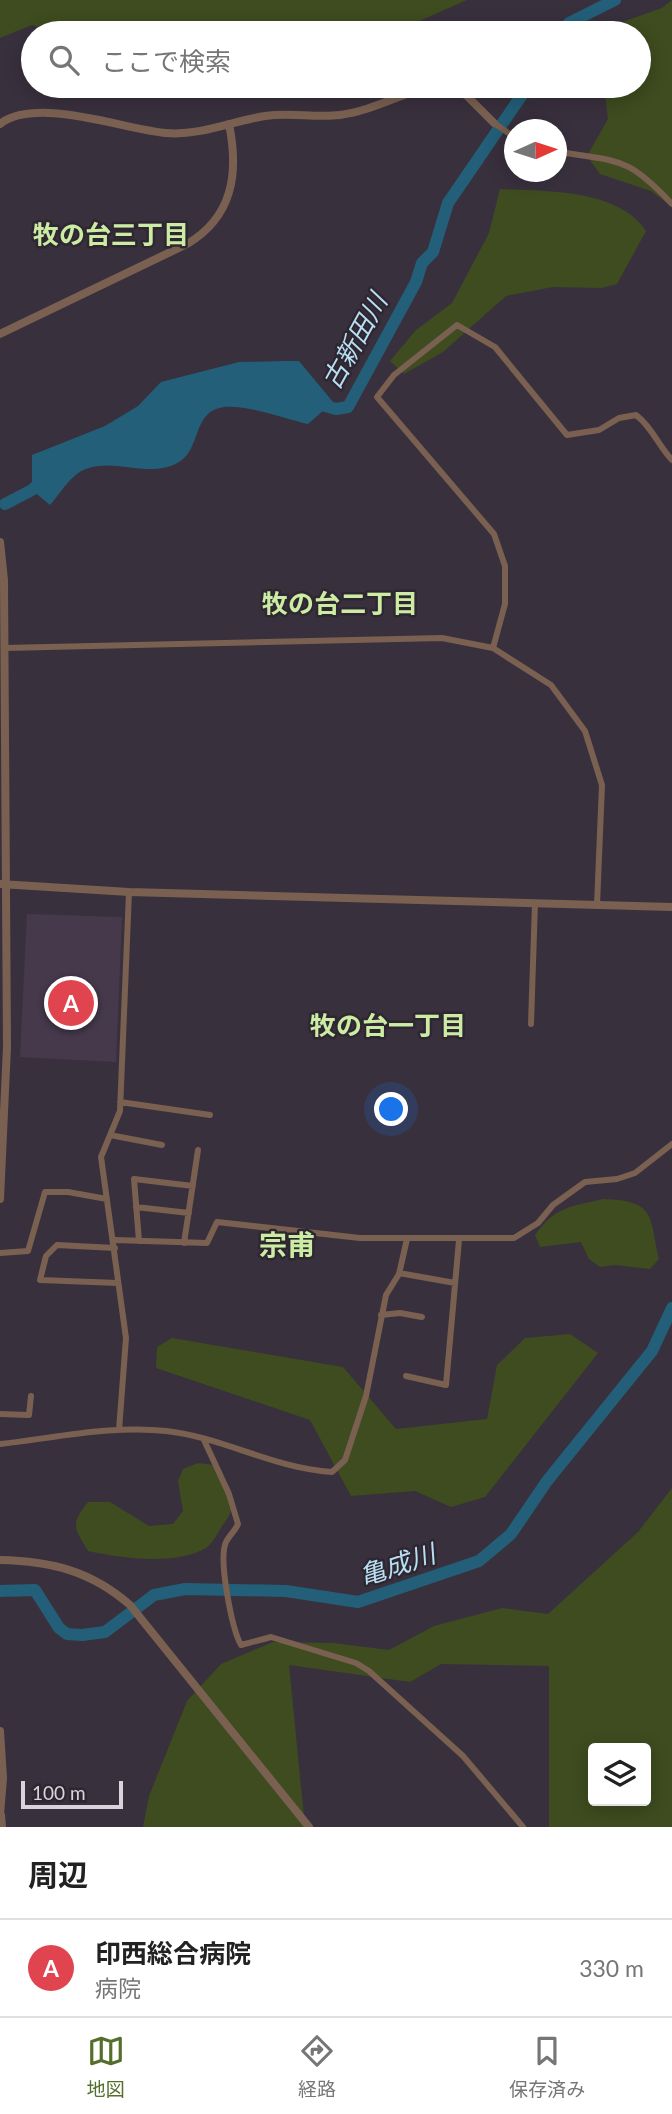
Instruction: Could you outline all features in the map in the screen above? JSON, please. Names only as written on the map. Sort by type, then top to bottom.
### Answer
[{"type":"street","points":[[0,124],[15,116],[37,113],[169,134],[264,116],[297,113],[337,115],[355,112],[396,98]]},
{"type":"street","points":[[469,98],[504,130]]},
{"type":"street","points":[[0,334],[187,244],[206,231],[227,201],[234,178],[234,148],[229,124]]},
{"type":"street","points":[[567,152],[603,157],[635,168],[672,204]]},
{"type":"street","points":[[493,648],[505,604],[506,566],[494,534],[377,397],[394,375],[457,325],[495,347],[567,435],[598,430],[619,418],[636,415],[649,424],[656,443],[671,456]]},
{"type":"street","points":[[0,542],[4,648],[4,1022],[0,1199]]},
{"type":"street","points":[[4,648],[442,638],[493,648],[551,685],[585,731],[602,785],[597,905]]},
{"type":"street","points":[[3,884],[129,892],[672,907]]},
{"type":"street","points":[[119,1430],[126,1338],[115,1240],[101,1157],[120,1102],[129,892]]},
{"type":"street","points":[[531,1024],[535,903]]},
{"type":"street","points":[[120,1102],[210,1115]]},
{"type":"street","points":[[110,1135],[162,1145]]},
{"type":"street","points":[[115,1240],[207,1243],[217,1222],[407,1240],[514,1238],[538,1223],[553,1205],[585,1182],[617,1179],[635,1173],[672,1144]]},
{"type":"street","points":[[184,1242],[198,1150]]},
{"type":"street","points":[[139,1241],[134,1179],[193,1186]]},
{"type":"street","points":[[0,1253],[28,1251],[45,1192],[68,1192],[107,1199]]},
{"type":"street","points":[[136,1207],[189,1213]]},
{"type":"street","points":[[0,1444],[119,1430],[167,1431],[303,1470],[332,1472],[345,1460],[366,1396],[386,1295],[399,1273],[407,1240]]},
{"type":"street","points":[[406,1376],[446,1385],[459,1240]]},
{"type":"street","points":[[115,1248],[57,1245],[46,1256],[40,1280],[118,1283]]},
{"type":"street","points":[[399,1273],[455,1283]]},
{"type":"street","points":[[381,1315],[400,1313],[422,1318]]},
{"type":"street","points":[[0,1414],[29,1415],[31,1396]]},
{"type":"street","points":[[204,1440],[229,1494],[238,1524],[226,1542],[226,1577],[232,1626],[241,1645],[271,1637],[356,1662],[463,1756],[523,1827]]},
{"type":"street","points":[[0,1560],[52,1563],[81,1573],[111,1589],[138,1613],[309,1827]]},
{"type":"street","points":[[0,1731],[2,1827]]},
{"type":"shaded area","points":[[27,914],[122,917],[116,1062],[20,1057]]},
{"type":"green space","points":[[0,0],[467,0],[418,21],[21,21],[21,29],[0,38]]},
{"type":"green space","points":[[672,0],[672,207],[651,191],[600,174],[587,156],[608,119],[605,98],[651,98],[651,21],[625,21],[662,8]]},
{"type":"green space","points":[[500,189],[558,192],[600,200],[634,217],[646,231],[617,284],[601,288],[553,287],[506,296],[443,352],[404,374],[390,361],[416,330],[452,303],[489,233]]},
{"type":"green space","points":[[603,1199],[633,1203],[647,1213],[659,1259],[650,1269],[615,1265],[600,1267],[589,1259],[581,1242],[540,1247],[535,1235],[550,1218],[564,1209]]},
{"type":"green space","points":[[570,1334],[598,1353],[485,1497],[451,1507],[415,1491],[351,1496],[310,1420],[156,1368],[157,1347],[172,1338],[343,1367],[396,1429],[487,1419],[497,1365],[525,1338]]},
{"type":"green space","points":[[198,1463],[214,1465],[229,1487],[233,1502],[228,1517],[206,1548],[193,1554],[163,1559],[131,1558],[88,1551],[77,1531],[76,1521],[88,1502],[110,1502],[149,1526],[173,1524],[183,1511],[178,1481],[183,1469]]},
{"type":"green space","points":[[672,1488],[672,1827],[549,1827],[549,1666],[441,1664],[410,1682],[289,1665],[305,1827],[143,1827],[149,1796],[187,1701],[221,1664],[273,1642],[334,1643],[389,1650],[434,1626],[502,1608],[548,1614],[638,1532]]},
{"type":"water","points":[[299,361],[333,402],[308,424],[239,407],[219,408],[211,412],[200,425],[186,457],[168,467],[89,468],[72,478],[50,505],[32,490],[32,455],[105,426],[138,406],[161,382],[239,362]]},
{"type":"waterway","name":"古新田川","points":[[573,21],[615,0]]},
{"type":"waterway","name":"古新田川","points":[[314,403],[336,409],[348,407],[416,282],[422,263],[433,252],[448,203],[520,98]]},
{"type":"waterway","name":"古新田川","points":[[5,504],[32,490],[43,480]]},
{"type":"waterway","name":"亀成川","points":[[0,1591],[35,1590],[59,1628],[67,1634],[82,1635],[105,1632],[154,1595],[185,1589],[286,1591],[358,1602],[479,1561],[511,1534],[547,1481],[652,1351],[672,1308]]},
{"type":"place","name":"印西総合病院","points":[[71,1003]]},
{"type":"district","name":"牧の台三丁目","points":[[111,234]]},
{"type":"district","name":"牧の台二丁目","points":[[340,603]]},
{"type":"district","name":"牧の台一丁目","points":[[388,1025]]},
{"type":"district","name":"宗甫","points":[[287,1244]]}]
